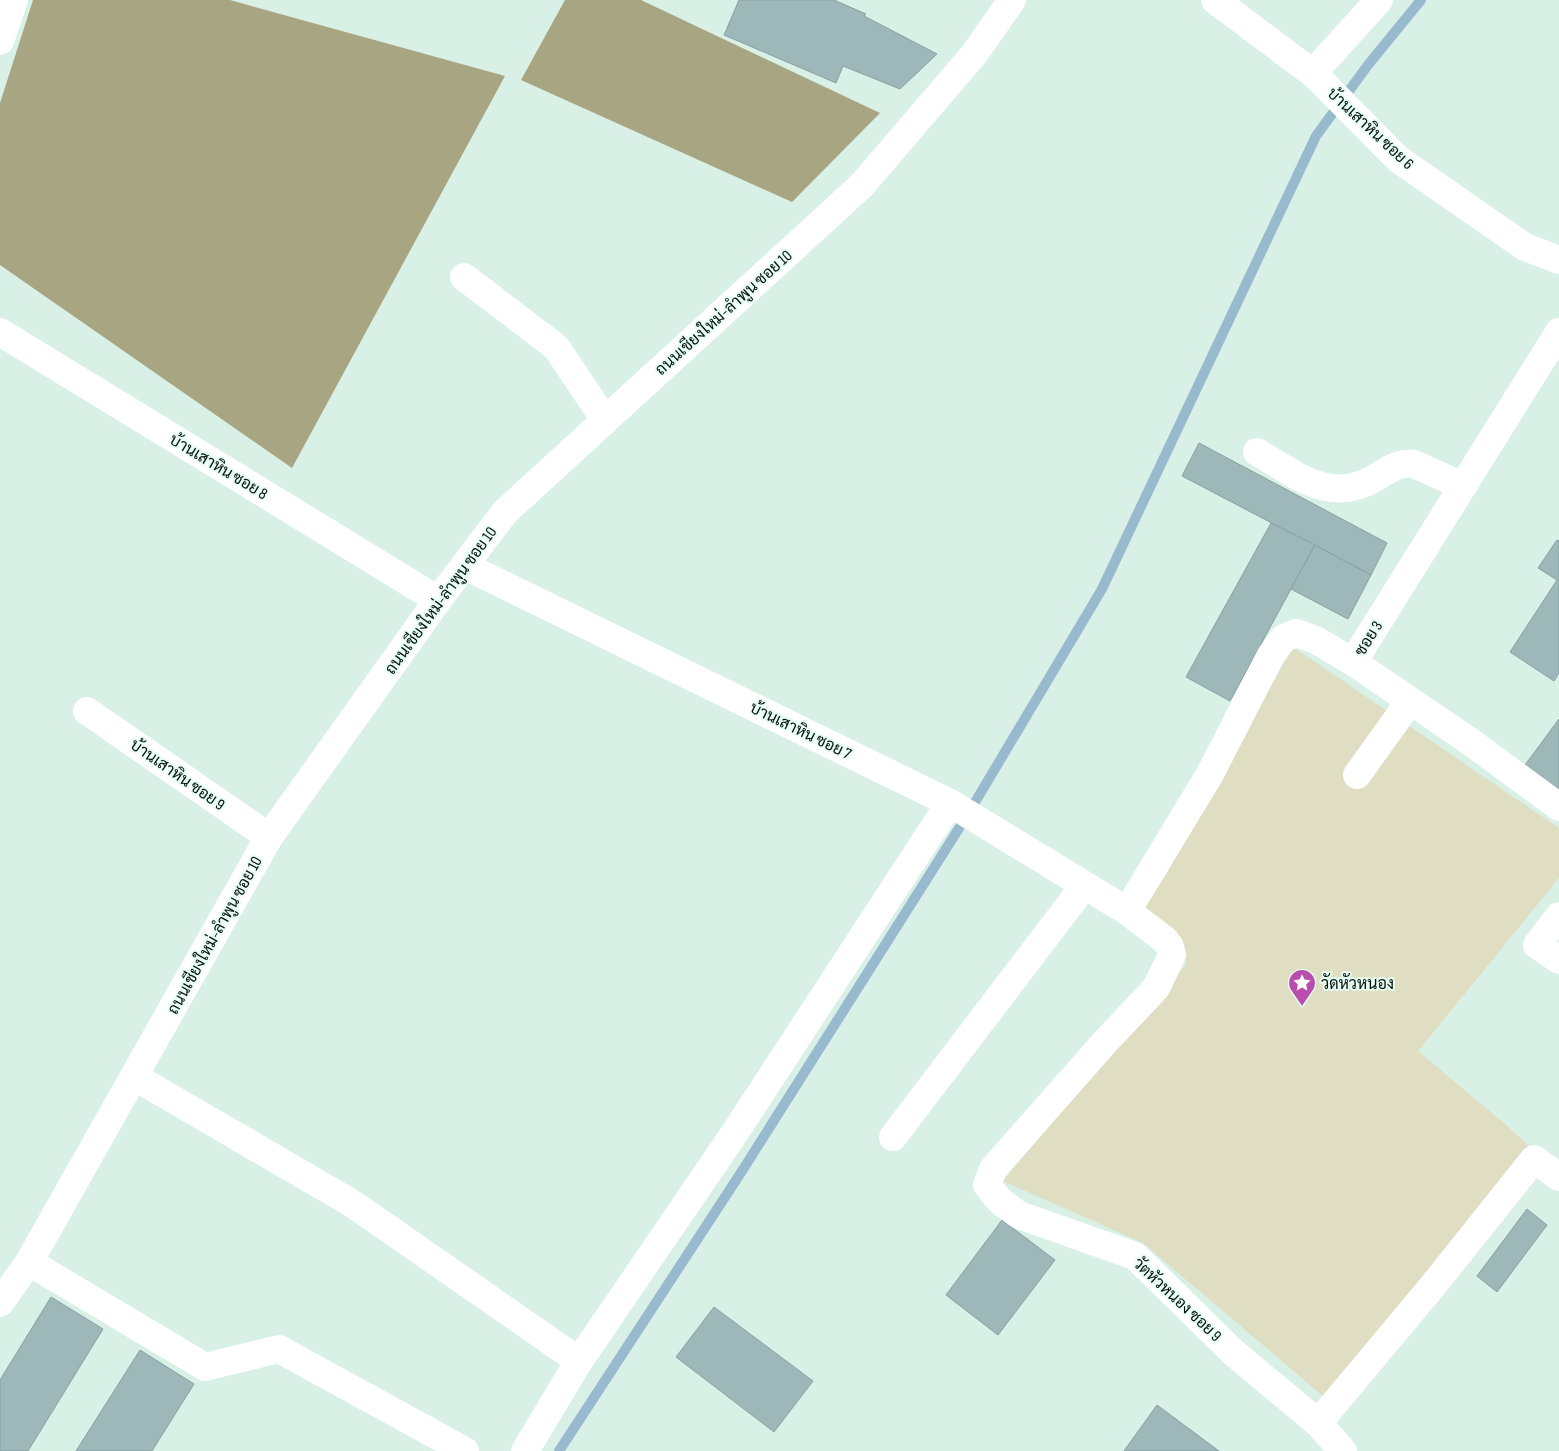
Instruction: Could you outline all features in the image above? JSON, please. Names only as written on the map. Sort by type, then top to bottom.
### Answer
[{"type":"street","points":[[0,41],[14,0]]},
{"type":"street","name":"ถนนเชียงใหม่-ลำพูน ซอย 10","points":[[0,1303],[29,1262],[269,837],[438,600],[505,512],[862,185],[975,52],[1012,0]]},
{"type":"street","name":"บ้านเสาหิน ซอย 6","points":[[1215,0],[1314,74],[1398,159],[1525,247],[1559,260]]},
{"type":"street","points":[[1314,74],[1379,0]]},
{"type":"street","points":[[464,277],[556,347],[605,420]]},
{"type":"street","name":"บ้านเสาหิน ซอย 8","points":[[0,332],[438,600]]},
{"type":"street","name":"ซอย 3","points":[[1127,912],[1210,774],[1271,655],[1284,638],[1296,634],[1316,640],[1353,662],[1559,332]]},
{"type":"street","points":[[1257,452],[1315,485],[1328,488],[1341,489],[1360,485],[1375,479],[1396,465],[1405,463],[1414,464],[1463,486]]},
{"type":"street","name":"บ้านเสาหิน ซอย 7","points":[[465,566],[950,803],[1127,912]]},
{"type":"street","points":[[1353,662],[1468,740],[1559,807]]},
{"type":"street","points":[[1357,776],[1410,701]]},
{"type":"street","name":"บ้านเสาหิน ซอย 9","points":[[88,712],[269,837]]},
{"type":"street","points":[[525,1451],[579,1361],[734,1134],[950,803]]},
{"type":"street","points":[[893,1136],[1084,886]]},
{"type":"street","name":"วัตหัวหนอง ซอย 9","points":[[1127,912],[1164,940],[1170,947],[1172,955],[1156,988],[1105,1042],[993,1169],[987,1185],[1000,1201],[1019,1214],[1135,1256],[1234,1353],[1318,1423]]},
{"type":"street","points":[[1548,953],[1559,916]]},
{"type":"street","points":[[135,1077],[353,1204],[579,1361]]},
{"type":"street","points":[[1342,1451],[1318,1423],[1431,1288],[1534,1159],[1559,1178]]},
{"type":"street","points":[[29,1262],[206,1367],[279,1350],[465,1451]]},
{"type":"shaded area","points":[[33,0],[230,0],[505,76],[292,468],[0,265],[0,103]]},
{"type":"shaded area","points":[[565,0],[641,0],[880,113],[792,202],[521,80]]},
{"type":"shaded area","name":"วัดหัวหนอง","points":[[1293,647],[1559,828],[1559,878],[1418,1051],[1532,1149],[1324,1397],[1143,1243],[1003,1181],[1187,963],[1160,924],[1143,909],[1164,878]]},
{"type":"building","points":[[739,0],[834,0],[866,14],[864,16],[937,54],[900,89],[843,66],[836,83],[724,35]]},
{"type":"building","points":[[1199,443],[1387,543],[1371,575],[1182,476]]},
{"type":"building","points":[[1271,523],[1315,545],[1230,701],[1186,677]]},
{"type":"building","points":[[1557,540],[1559,541],[1559,673],[1554,681],[1510,652],[1557,580],[1538,568]]},
{"type":"building","points":[[1315,545],[1371,575],[1348,619],[1291,589]]},
{"type":"building","points":[[1559,719],[1559,790],[1525,765]]},
{"type":"building","points":[[1527,1209],[1547,1225],[1497,1292],[1477,1276]]},
{"type":"building","points":[[1002,1220],[1055,1260],[998,1335],[946,1295]]},
{"type":"building","points":[[51,1297],[103,1329],[28,1451],[0,1451],[0,1380]]},
{"type":"building","points":[[714,1307],[813,1381],[774,1432],[676,1357]]},
{"type":"building","points":[[140,1350],[194,1384],[152,1451],[76,1451]]},
{"type":"building","points":[[1157,1405],[1219,1451],[1124,1451]]},
{"type":"waterway","points":[[559,1451],[742,1171],[968,814],[1102,589],[1316,136],[1368,65],[1421,0]]},
{"type":"place","name":"วัดหัวหนอง","points":[[1302,1007]]}]
